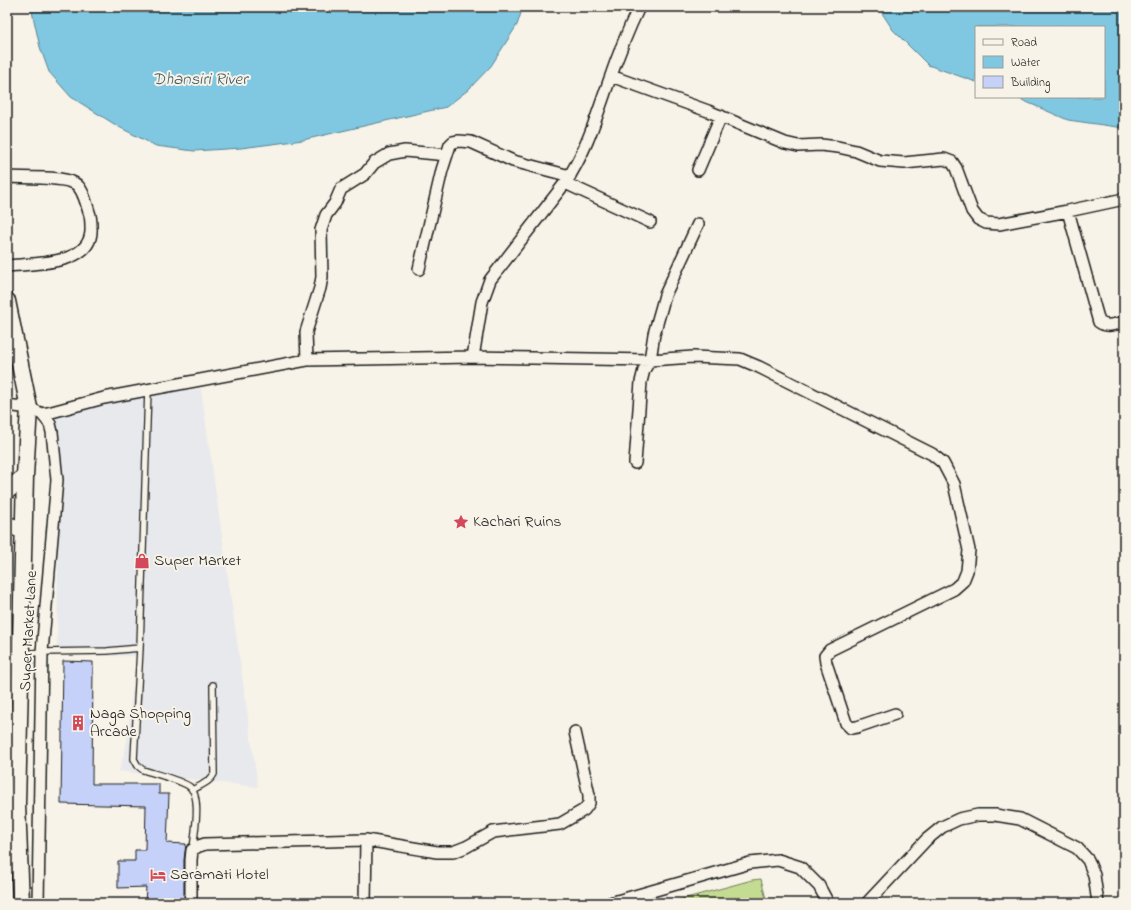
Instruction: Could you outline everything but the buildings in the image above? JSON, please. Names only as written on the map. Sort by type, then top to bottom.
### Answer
[{"type":"main road","points":[[7,301],[36,411],[24,476],[21,655],[13,763],[12,823],[21,903]]},
{"type":"main road","points":[[7,491],[24,476]]},
{"type":"main road","points":[[7,525],[23,530]]},
{"type":"street","points":[[473,357],[482,302],[490,280],[568,179],[576,166],[589,139],[627,32],[639,7]]},
{"type":"street","points":[[611,76],[721,116],[784,143],[798,146],[821,145],[838,147],[856,151],[880,161],[904,163],[944,159],[952,162],[956,168],[972,211],[978,219],[986,223],[999,224],[1068,212],[1124,199]]},
{"type":"street","points":[[698,170],[721,116]]},
{"type":"street","points":[[420,269],[442,170],[450,145],[453,142],[471,142],[513,161],[568,179],[650,222]]},
{"type":"street","points":[[307,360],[306,332],[322,277],[321,230],[326,215],[335,203],[341,189],[365,174],[374,164],[389,154],[405,151],[447,155]]},
{"type":"street","points":[[7,177],[62,179],[75,183],[82,192],[90,214],[91,232],[90,239],[75,256],[65,260],[7,266]]},
{"type":"street","points":[[1068,212],[1099,322],[1103,325],[1110,326],[1124,322]]},
{"type":"street","points":[[635,463],[641,382],[644,370],[650,360],[654,334],[665,295],[698,224]]},
{"type":"street","points":[[7,405],[36,411],[307,360],[473,357],[650,360],[692,357],[740,360],[759,367],[932,454],[943,463],[954,484],[968,550],[967,571],[963,581],[954,589],[830,650],[825,656],[846,723],[851,728],[895,714]]},
{"type":"street","name":"Super Market Lane","points":[[36,411],[50,424],[57,480],[42,652],[38,903]]},
{"type":"street","points":[[191,903],[192,850],[205,844],[366,840],[437,852],[453,852],[466,847],[493,832],[560,824],[584,810],[589,803],[585,774],[575,732]]},
{"type":"street","points":[[867,903],[926,840],[942,827],[959,819],[978,815],[995,814],[1020,819],[1077,848],[1088,860],[1094,875],[1098,903]]},
{"type":"street","points":[[365,903],[366,840]]},
{"type":"street","points":[[610,903],[750,863],[778,860],[800,867],[819,886],[828,903]]},
{"type":"lane","points":[[148,389],[140,648],[134,759],[138,766],[144,770],[184,783],[192,790],[196,804],[192,850]]},
{"type":"lane","points":[[21,655],[42,652],[107,651],[140,648]]},
{"type":"lane","points":[[192,790],[204,784],[212,778],[214,774],[213,685]]},
{"type":"shaded area","name":"Super Market","points":[[201,389],[258,787],[119,771],[126,748],[136,656],[57,655],[59,467],[48,417],[134,394]]},
{"type":"green space","points":[[761,879],[767,903],[668,903],[752,880]]},
{"type":"water","name":"Dhansiri River","points":[[31,7],[523,7],[517,25],[491,66],[468,90],[446,107],[303,140],[241,148],[194,151],[156,146],[119,127],[71,97],[49,72],[40,47]]},
{"type":"water","points":[[878,7],[1124,7],[1124,128],[1068,120],[1017,98],[1105,98],[1105,26],[975,26],[975,82],[928,65],[893,30]]},
{"type":"place","name":"Kachari Ruins","points":[[461,522]]},
{"type":"place","name":"Super Market","points":[[142,561]]},
{"type":"place","name":"Naga Shopping Arcade","points":[[78,723]]},
{"type":"place","name":"Saramati Hotel","points":[[158,875]]}]
